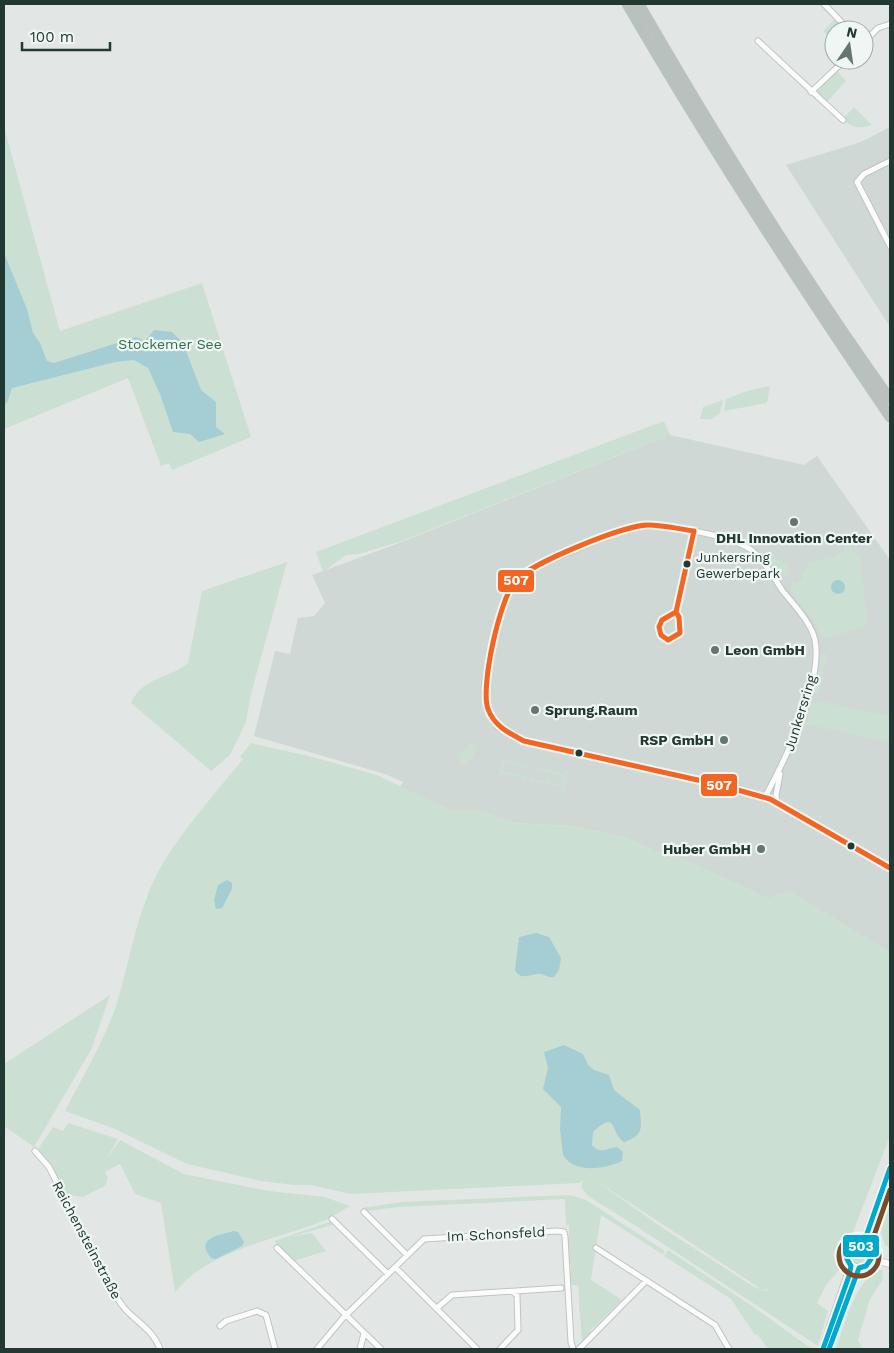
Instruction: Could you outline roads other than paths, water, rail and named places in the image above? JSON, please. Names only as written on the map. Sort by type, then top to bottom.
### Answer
[{"type":"highway","points":[[627,4],[711,144],[820,314],[890,417]]},
{"type":"highway","points":[[639,4],[718,137],[806,276],[890,399]]},
{"type":"main road","points":[[863,1245],[890,1168]]},
{"type":"main road","points":[[854,1245],[863,1245],[870,1250],[871,1259],[866,1266],[855,1267],[847,1260],[847,1252],[854,1245]]},
{"type":"main road","points":[[822,1349],[855,1267]]},
{"type":"main road","points":[[829,1349],[855,1267]]},
{"type":"street","points":[[824,4],[840,20]]},
{"type":"street","points":[[874,32],[878,28],[890,24]]},
{"type":"street","points":[[758,41],[843,120]]},
{"type":"street","points":[[811,92],[834,70]]},
{"type":"street","points":[[890,161],[864,174],[857,182],[890,246]]},
{"type":"street","name":"Junkersring","points":[[765,797],[781,769],[797,730],[811,680],[815,656],[812,633],[756,554],[733,541],[694,531],[648,525],[633,527],[531,569],[516,581],[504,606],[487,672],[485,702],[497,726],[524,741],[765,797],[890,868]]},
{"type":"street","points":[[676,612],[663,618],[659,626],[658,631],[668,640],[677,637],[680,633],[679,617],[676,612],[694,531]]},
{"type":"street","name":"Junkersring","points":[[777,803],[776,795],[781,769]]},
{"type":"street","name":"Reichensteinstraße","points":[[35,1151],[48,1166],[113,1292],[124,1308],[147,1327],[160,1349]]},
{"type":"street","points":[[364,1212],[407,1255]]},
{"type":"street","points":[[332,1219],[388,1274]]},
{"type":"street","name":"Im Schonsfeld","points":[[317,1349],[346,1315],[426,1238],[564,1232],[570,1342],[573,1349]]},
{"type":"street","points":[[276,1248],[381,1349]]},
{"type":"street","points":[[596,1248],[715,1325],[729,1349]]},
{"type":"street","points":[[871,1259],[890,1264]]},
{"type":"street","points":[[395,1267],[477,1349]]},
{"type":"street","points":[[579,1349],[646,1281]]},
{"type":"street","points":[[436,1308],[450,1296],[561,1288]]},
{"type":"street","points":[[500,1349],[518,1330],[516,1295],[513,1292]]},
{"type":"street","points":[[220,1326],[258,1311],[263,1312],[266,1315],[275,1349]]},
{"type":"street","points":[[360,1349],[364,1332]]},
{"type":"water","name":"Stockemer See","points":[[4,253],[27,309],[33,333],[40,343],[47,361],[54,363],[136,337],[145,341],[154,330],[172,332],[183,343],[201,390],[216,402],[216,427],[225,434],[199,442],[190,434],[173,432],[160,394],[148,368],[134,360],[115,362],[12,388],[7,403],[4,404]]},
{"type":"water","points":[[835,580],[841,580],[845,587],[841,594],[835,594],[831,590],[831,584]]},
{"type":"water","points":[[227,880],[232,883],[232,889],[222,908],[216,909],[214,900],[218,885]]},
{"type":"water","points":[[536,933],[549,937],[561,958],[559,970],[554,977],[541,974],[520,976],[515,970],[519,937]]},
{"type":"water","points":[[564,1045],[583,1054],[588,1065],[594,1070],[609,1075],[614,1090],[640,1110],[640,1130],[631,1139],[624,1142],[619,1138],[610,1122],[606,1122],[593,1132],[592,1145],[595,1148],[604,1150],[617,1147],[623,1152],[622,1161],[599,1168],[591,1168],[575,1165],[563,1155],[560,1129],[561,1107],[543,1089],[548,1068],[544,1052]]},
{"type":"water","points":[[234,1231],[238,1232],[244,1242],[242,1246],[216,1259],[211,1258],[205,1246],[207,1242],[211,1238]]},
{"type":"place","name":"DHL Innovation Center","points":[[794,522]]},
{"type":"place","name":"Junkersring Gewerbepark","points":[[687,564]]},
{"type":"place","name":"Leon GmbH","points":[[715,650]]},
{"type":"place","name":"Sprung.Raum","points":[[535,710]]},
{"type":"place","name":"RSP GmbH","points":[[724,740]]},
{"type":"place","name":"Huber GmbH","points":[[761,849]]}]
